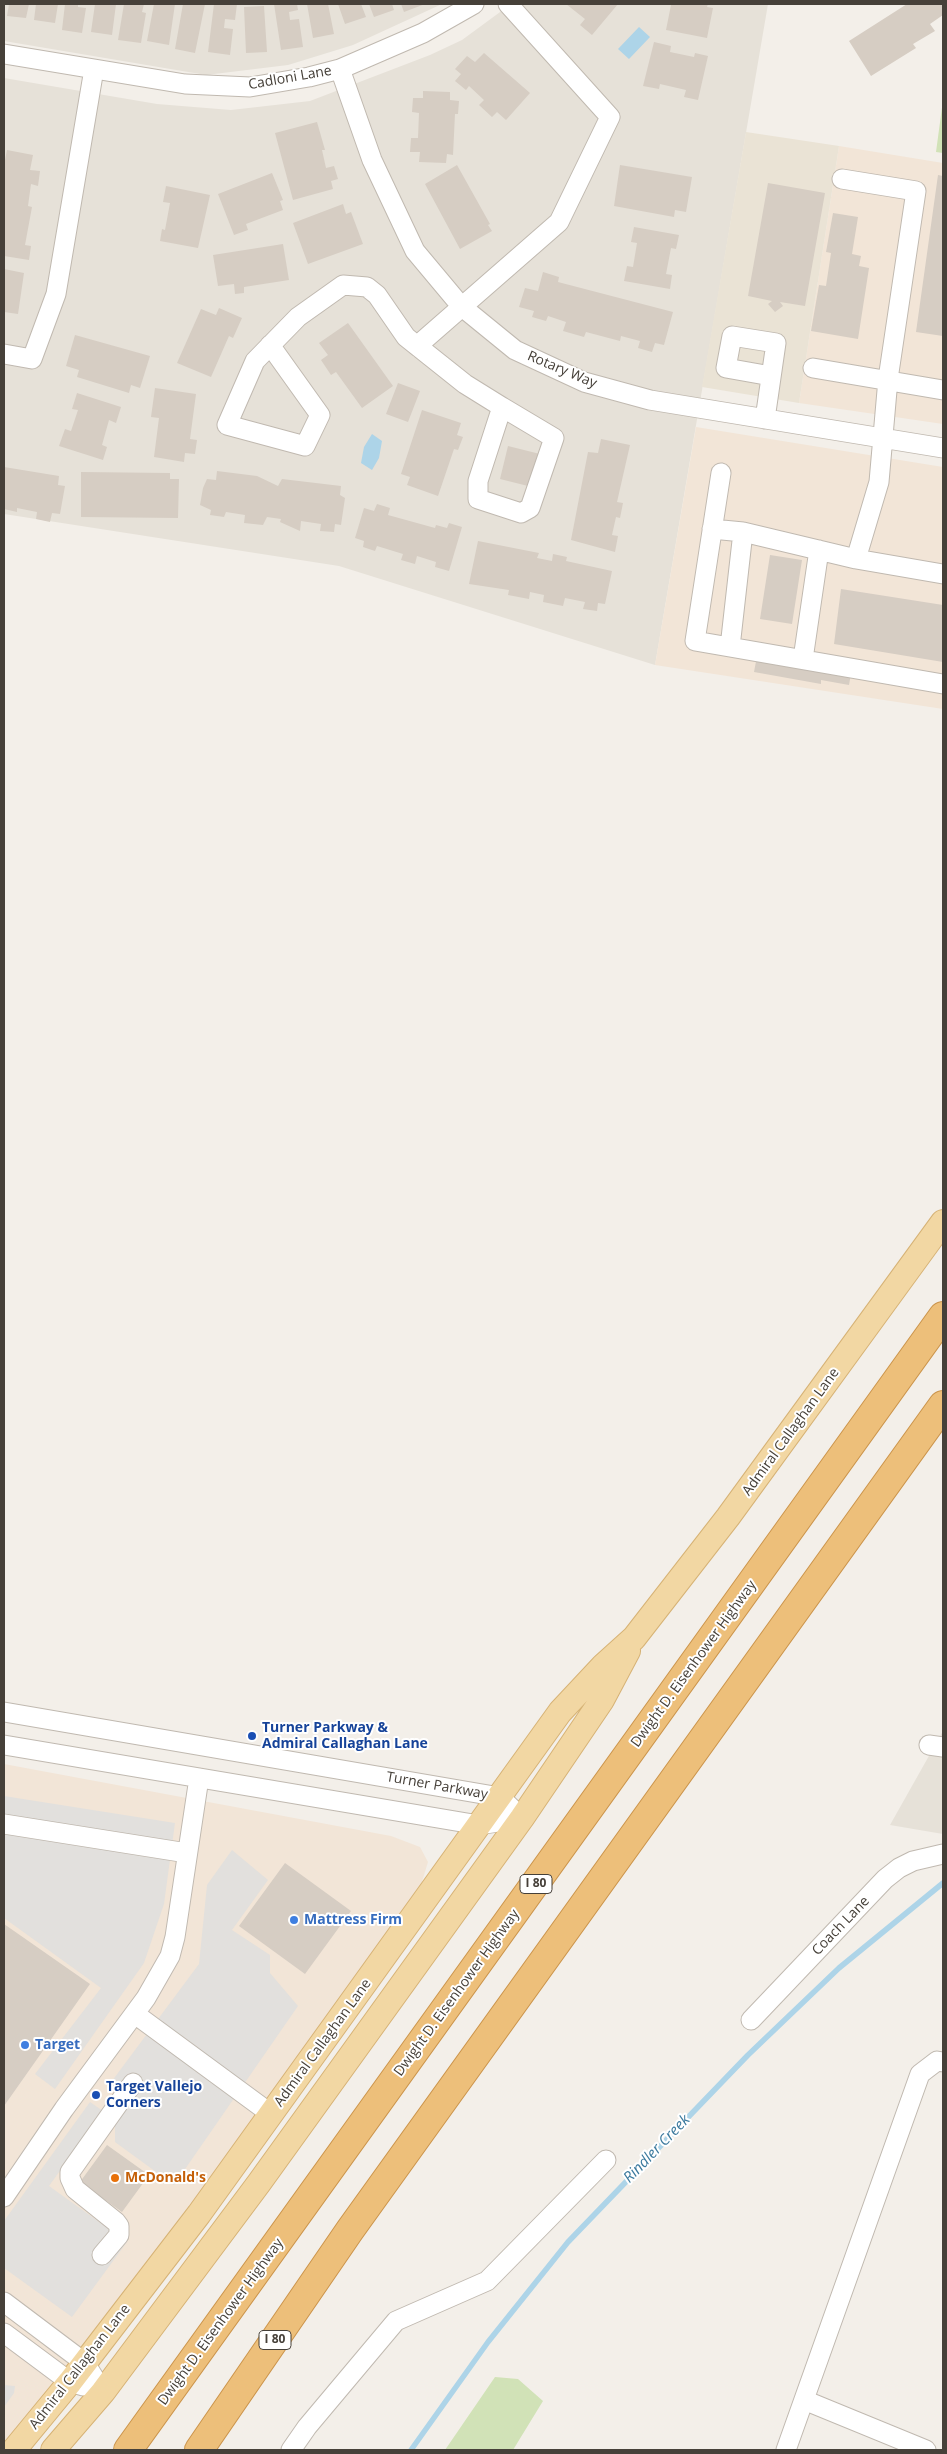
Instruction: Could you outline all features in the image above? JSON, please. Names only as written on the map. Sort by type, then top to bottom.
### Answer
[{"type":"highway","name":"Dwight D. Eisenhower Highway","points":[[128,2450],[943,1316]]},
{"type":"highway","name":"I 80","points":[[199,2450],[350,2230],[943,1405]]},
{"type":"main road","name":"Admiral Callaghan Lane","points":[[14,2450],[85,2363],[199,2214],[560,1712],[603,1666],[634,1638],[728,1517],[943,1222]]},
{"type":"main road","name":"Admiral Callaghan Lane","points":[[54,2450],[103,2392],[259,2183],[522,1818],[602,1700],[634,1638]]},
{"type":"street","name":"Cadloni Lane","points":[[4,54],[185,84],[250,87],[340,69],[423,33],[474,4]]},
{"type":"street","points":[[417,346],[559,222],[610,118],[508,4]]},
{"type":"street","points":[[4,354],[32,360],[56,294],[94,69]]},
{"type":"street","name":"Rotary Way","points":[[340,69],[372,160],[415,251],[461,306],[515,350],[584,382],[650,400],[943,448]]},
{"type":"street","points":[[842,179],[916,191],[888,379],[878,482],[856,559]]},
{"type":"street","points":[[270,345],[320,416],[306,446],[227,424],[255,361],[270,345],[298,317],[343,285],[367,287],[377,295],[406,337],[417,346],[465,384],[554,438],[530,508],[521,512],[478,499],[478,481],[502,407]]},
{"type":"street","points":[[812,368],[888,379],[943,390]]},
{"type":"street","points":[[765,419],[771,376]]},
{"type":"street","points":[[721,473],[695,641],[803,658],[943,684]]},
{"type":"street","points":[[712,529],[743,532],[856,559],[943,574]]},
{"type":"street","points":[[730,647],[743,532]]},
{"type":"street","points":[[803,658],[819,550]]},
{"type":"street","name":"Turner Parkway","points":[[4,1712],[500,1797],[522,1818]]},
{"type":"street","name":"Turner Parkway","points":[[4,1746],[480,1825],[522,1818]]},
{"type":"street","points":[[4,2196],[64,2109],[135,2014],[170,1956],[175,1937],[199,1778]]},
{"type":"street","points":[[4,1824],[187,1853]]},
{"type":"street","name":"Coach Lane","points":[[751,2020],[885,1878],[898,1868],[913,1861],[943,1854]]},
{"type":"street","points":[[135,2014],[271,2114]]},
{"type":"street","points":[[786,2450],[920,2074],[937,2062],[943,2062]]},
{"type":"street","points":[[102,2256],[119,2235],[119,2226],[75,2189],[70,2178],[70,2172],[133,2084]]},
{"type":"street","points":[[291,2450],[307,2427],[396,2321],[487,2281],[606,2160]]},
{"type":"street","points":[[4,2302],[85,2363],[103,2392]]},
{"type":"street","points":[[4,2333],[70,2382],[103,2392]]},
{"type":"street","points":[[804,2400],[926,2450]]},
{"type":"shaded area","points":[[4,4],[442,4],[353,45],[288,65],[206,75],[4,41]]},
{"type":"shaded area","points":[[511,4],[768,4],[655,665],[339,566],[4,514],[4,78],[157,104],[231,110],[310,101],[430,55],[462,40]]},
{"type":"shaded area","points":[[746,132],[839,146],[799,403],[702,387]]},
{"type":"shaded area","points":[[839,146],[943,163],[943,424],[799,403]]},
{"type":"shaded area","points":[[696,427],[943,467],[943,709],[655,665]]},
{"type":"shaded area","points":[[943,1731],[943,1834],[890,1825]]},
{"type":"shaded area","points":[[4,1764],[391,1836],[420,1847],[428,1862],[420,1888],[190,2207],[40,2402],[4,2444]]},
{"type":"shaded area","points":[[4,1796],[175,1823],[164,1904],[144,1963],[55,2089],[35,2074],[101,1988],[4,1918]]},
{"type":"shaded area","points":[[232,1850],[268,1880],[232,1930],[270,1955],[270,1973],[298,2006],[174,2185],[115,2142],[115,2121],[131,2099],[109,2085],[199,1964],[207,1885]]},
{"type":"shaded area","points":[[90,2102],[103,2111],[49,2186],[127,2242],[72,2317],[4,2268],[4,2221]]},
{"type":"shaded area","points":[[4,2385],[15,2386],[14,2393],[4,2407]]},
{"type":"green space","points":[[943,100],[943,153],[936,152]]},
{"type":"green space","points":[[495,2377],[518,2379],[543,2401],[513,2450],[445,2450]]},
{"type":"water","points":[[639,27],[650,37],[629,59],[618,49]]},
{"type":"water","points":[[372,434],[382,441],[379,458],[372,470],[361,463],[364,447]]},
{"type":"building","points":[[9,4],[29,4],[26,18],[7,16]]},
{"type":"building","points":[[36,4],[58,4],[55,23],[34,20]]},
{"type":"building","points":[[65,4],[78,4],[78,7],[86,8],[82,33],[62,30]]},
{"type":"building","points":[[95,4],[116,4],[112,35],[91,32]]},
{"type":"building","points":[[124,4],[144,4],[142,12],[146,13],[141,43],[118,40]]},
{"type":"building","points":[[154,4],[175,4],[169,45],[147,41]]},
{"type":"building","points":[[183,4],[205,4],[195,53],[175,49]]},
{"type":"building","points":[[214,4],[237,4],[235,20],[225,19],[224,28],[233,29],[230,55],[208,52]]},
{"type":"building","points":[[274,4],[297,4],[298,10],[289,12],[290,20],[299,19],[303,47],[281,50]]},
{"type":"building","points":[[307,4],[328,4],[334,34],[313,38]]},
{"type":"building","points":[[338,4],[361,4],[366,17],[345,24]]},
{"type":"building","points":[[369,4],[392,4],[394,10],[374,17]]},
{"type":"building","points":[[401,4],[425,4],[404,12]]},
{"type":"building","points":[[566,4],[618,4],[592,35],[580,25],[585,19]]},
{"type":"building","points":[[708,4],[707,7],[713,8],[707,38],[666,30],[671,5]]},
{"type":"building","points":[[907,4],[943,4],[943,15],[930,24],[935,31],[913,44],[916,48],[871,76],[849,41]]},
{"type":"building","points":[[264,6],[267,52],[246,53],[244,7]]},
{"type":"building","points":[[654,42],[671,46],[670,52],[694,57],[695,53],[708,56],[698,100],[684,97],[686,90],[660,84],[659,89],[643,86]]},
{"type":"building","points":[[484,53],[530,93],[506,120],[497,112],[492,117],[479,105],[484,100],[469,86],[466,90],[455,81],[461,74],[455,69],[467,56],[475,62]]},
{"type":"building","points":[[423,91],[450,92],[450,100],[459,101],[458,114],[455,114],[453,155],[447,154],[446,163],[419,162],[420,152],[410,152],[411,138],[418,138],[419,113],[412,112],[413,98],[423,98]]},
{"type":"building","points":[[317,122],[325,150],[322,150],[326,168],[334,166],[338,179],[331,181],[333,189],[293,200],[275,133]]},
{"type":"building","points":[[7,150],[33,155],[30,170],[40,171],[38,186],[31,184],[28,206],[32,207],[25,245],[31,246],[29,260],[4,256],[4,165]]},
{"type":"building","points":[[457,165],[490,224],[488,225],[492,231],[460,249],[425,184]]},
{"type":"building","points":[[620,165],[692,177],[686,212],[675,210],[674,217],[614,206]]},
{"type":"building","points":[[272,173],[283,200],[280,201],[283,210],[246,224],[248,230],[234,235],[218,194]]},
{"type":"building","points":[[938,175],[943,176],[943,336],[916,332]]},
{"type":"building","points":[[768,183],[825,193],[805,306],[780,302],[783,306],[775,312],[768,304],[772,301],[748,296]]},
{"type":"building","points":[[166,186],[210,195],[198,248],[160,241],[162,229],[165,230],[170,203],[163,202]]},
{"type":"building","points":[[343,204],[346,214],[351,212],[363,244],[308,264],[293,223]]},
{"type":"building","points":[[833,213],[858,217],[852,254],[861,256],[859,266],[869,268],[858,339],[811,331],[819,285],[826,286],[831,253],[826,252]]},
{"type":"building","points":[[634,227],[679,235],[676,249],[671,248],[666,274],[672,275],[670,289],[624,281],[627,266],[633,267],[637,243],[631,242]]},
{"type":"building","points":[[283,244],[289,280],[244,287],[244,293],[235,294],[234,284],[218,286],[213,255]]},
{"type":"building","points":[[4,269],[24,273],[18,314],[4,312]]},
{"type":"building","points":[[543,272],[559,277],[558,282],[673,312],[664,345],[655,343],[652,352],[638,348],[640,341],[621,336],[620,341],[586,332],[584,337],[563,331],[566,322],[548,316],[546,321],[532,317],[534,311],[519,307],[525,288],[538,291]]},
{"type":"building","points":[[219,308],[242,318],[233,338],[229,336],[211,377],[177,363],[201,309],[216,315]]},
{"type":"building","points":[[348,323],[393,386],[362,408],[336,372],[331,375],[321,360],[328,355],[319,343]]},
{"type":"building","points":[[75,335],[150,356],[140,388],[131,385],[129,393],[77,377],[79,370],[66,366]]},
{"type":"building","points":[[398,383],[420,391],[408,422],[386,414]]},
{"type":"building","points":[[155,388],[196,394],[190,439],[197,440],[195,454],[185,453],[184,462],[154,457],[159,418],[151,417]]},
{"type":"building","points":[[77,393],[121,407],[116,423],[109,420],[102,445],[107,447],[103,460],[59,446],[65,429],[71,431],[78,410],[72,409]]},
{"type":"building","points":[[422,410],[461,423],[457,435],[463,437],[458,450],[454,449],[438,496],[407,485],[410,477],[401,474]]},
{"type":"building","points":[[601,439],[630,445],[617,502],[623,503],[620,518],[616,517],[612,535],[618,536],[615,552],[571,540],[588,452],[598,453]]},
{"type":"building","points":[[508,446],[540,454],[532,487],[500,479]]},
{"type":"building","points":[[4,467],[59,476],[58,485],[65,486],[60,514],[52,513],[50,522],[36,519],[37,512],[17,508],[17,512],[4,509]]},
{"type":"building","points":[[217,471],[257,476],[278,486],[282,479],[341,486],[340,495],[345,498],[341,525],[335,524],[334,532],[320,531],[321,524],[301,521],[300,531],[280,522],[281,519],[267,517],[263,525],[244,523],[245,515],[226,512],[224,517],[210,515],[211,510],[200,505],[203,488],[207,479],[216,480]]},
{"type":"building","points":[[81,472],[170,473],[170,479],[179,479],[178,518],[81,517]]},
{"type":"building","points":[[377,504],[390,508],[388,515],[435,528],[436,525],[447,528],[449,523],[462,527],[449,571],[435,567],[436,562],[417,556],[415,564],[401,560],[403,554],[377,546],[375,551],[363,547],[364,541],[355,538],[364,508],[374,511]]},
{"type":"building","points":[[478,541],[539,553],[537,558],[552,561],[553,554],[567,557],[566,561],[612,571],[605,604],[598,603],[597,611],[583,609],[585,602],[565,598],[563,606],[543,602],[544,595],[530,592],[529,599],[508,595],[509,590],[469,584]]},
{"type":"building","points":[[770,555],[802,560],[792,624],[760,619]]},
{"type":"building","points":[[841,589],[943,605],[943,662],[834,644]]},
{"type":"building","points":[[758,651],[852,668],[849,685],[821,680],[821,684],[754,672]]},
{"type":"building","points":[[285,1863],[351,1911],[305,1974],[239,1926]]},
{"type":"building","name":"Target","points":[[4,1924],[90,1984],[4,2106]]},
{"type":"building","name":"McDonald's","points":[[107,2145],[149,2175],[122,2212],[80,2182]]},
{"type":"waterway","name":"Rindler Creek","points":[[411,2450],[488,2342],[568,2242],[748,2055],[839,1968],[943,1883]]},
{"type":"place","name":"Turner Parkway & Admiral Callaghan Lane","points":[[252,1736]]},
{"type":"place","name":"Mattress Firm","points":[[294,1920]]},
{"type":"place","name":"Target","points":[[25,2045]]},
{"type":"place","name":"Target Vallejo Corners","points":[[96,2095]]},
{"type":"place","name":"McDonald's","points":[[115,2178]]}]
